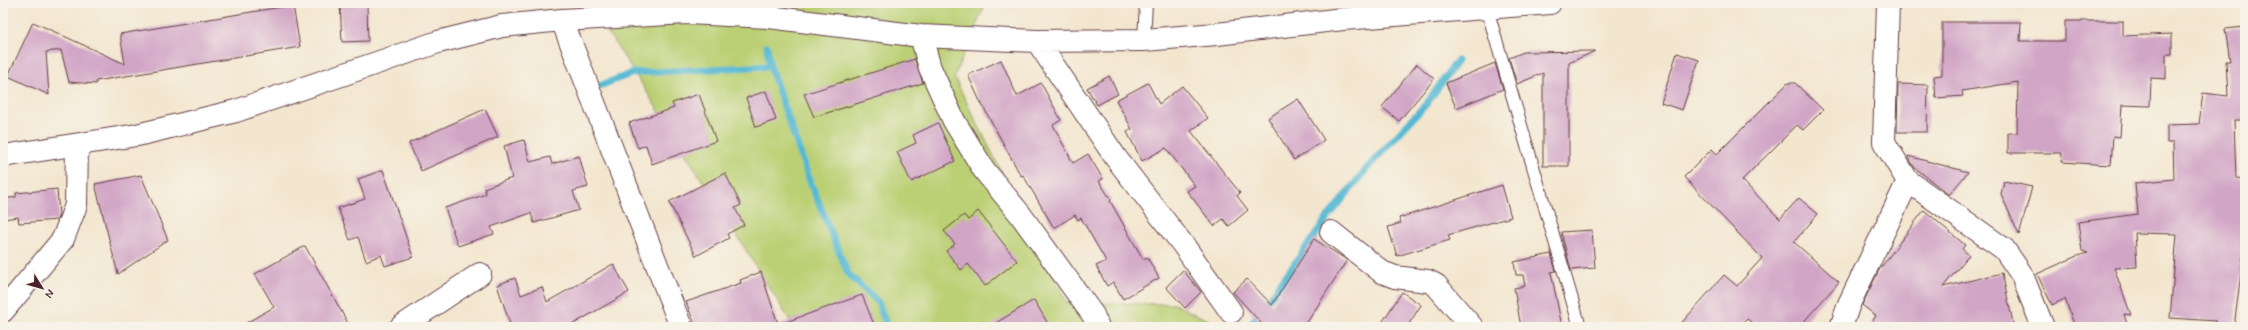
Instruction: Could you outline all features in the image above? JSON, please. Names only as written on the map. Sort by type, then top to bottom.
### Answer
[{"type":"street","points":[[3,156],[77,146],[137,135],[236,111],[438,42],[502,26],[562,20],[687,13],[769,17],[921,36],[1037,41],[1144,40],[1217,34],[1343,19],[1550,3]]},
{"type":"street","points":[[1888,3],[1884,142],[1908,181],[2004,249],[2022,275],[2043,327]]},
{"type":"street","points":[[562,20],[681,327]]},
{"type":"street","points":[[921,36],[930,68],[954,121],[984,170],[1020,214],[1093,315],[1098,327]]},
{"type":"street","points":[[1037,41],[1116,158],[1184,246],[1231,312]]},
{"type":"street","points":[[3,311],[63,239],[76,205],[77,146]]},
{"type":"street","points":[[1841,327],[1849,304],[1908,181]]},
{"type":"street","points":[[1331,232],[1382,272],[1395,277],[1428,281],[1436,285],[1472,327]]},
{"type":"street","points":[[401,327],[480,274]]},
{"type":"lane","points":[[1144,40],[1146,3]]},
{"type":"lane","points":[[1487,9],[1580,327]]},
{"type":"green space","points":[[588,3],[986,3],[954,77],[1067,303],[1174,304],[1223,327],[794,327],[638,78]]},
{"type":"building","points":[[340,3],[367,3],[368,41],[342,42]]},
{"type":"building","points":[[293,5],[300,47],[96,81],[96,84],[69,82],[61,50],[46,52],[49,95],[8,76],[33,22],[125,64],[120,34]]},
{"type":"building","points":[[2065,21],[2123,21],[2123,36],[2172,34],[2172,54],[2166,54],[2166,79],[2151,78],[2150,106],[2122,105],[2120,137],[2113,136],[2111,165],[2061,162],[2062,153],[2008,153],[2008,133],[2017,133],[2018,82],[1962,91],[1963,96],[1936,98],[1934,76],[1942,75],[1942,22],[2021,22],[2020,41],[2065,41]]},
{"type":"building","points":[[2245,27],[2245,120],[2234,120],[2236,178],[2245,179],[2245,242],[2234,327],[2215,327],[2216,321],[2170,318],[2177,234],[2135,233],[2137,267],[2114,268],[2131,315],[2124,314],[2128,327],[2075,327],[2065,299],[2052,305],[2037,274],[2077,256],[2088,253],[2082,251],[2078,222],[2138,214],[2135,183],[2174,179],[2173,143],[2167,143],[2167,125],[2199,124],[2203,93],[2228,96],[2226,61],[2230,61],[2225,29]]},
{"type":"building","points":[[1595,51],[1569,63],[1569,166],[1543,166],[1543,73],[1517,84],[1509,58],[1524,52]]},
{"type":"building","points":[[1677,53],[1699,60],[1682,110],[1661,103]]},
{"type":"building","points":[[915,59],[923,83],[814,117],[804,94]]},
{"type":"building","points":[[1001,60],[1017,96],[1041,83],[1061,120],[1053,125],[1073,163],[1088,154],[1103,179],[1099,181],[1143,259],[1147,257],[1159,278],[1123,299],[1113,282],[1107,286],[1096,266],[1106,261],[1081,218],[1078,220],[1075,215],[1054,228],[1023,175],[1021,176],[979,99],[968,75]]},
{"type":"building","points":[[1495,63],[1503,89],[1456,108],[1446,83]]},
{"type":"building","points":[[1417,64],[1434,79],[1399,121],[1382,107]]},
{"type":"building","points":[[1109,76],[1118,94],[1097,105],[1087,88]]},
{"type":"building","points":[[1148,83],[1159,104],[1182,86],[1208,118],[1191,131],[1240,193],[1237,196],[1248,210],[1229,226],[1223,219],[1214,226],[1187,191],[1195,186],[1166,148],[1142,161],[1127,132],[1132,129],[1116,100]]},
{"type":"building","points":[[1788,83],[1795,83],[1823,110],[1803,130],[1797,125],[1742,180],[1780,219],[1799,198],[1818,214],[1794,242],[1839,282],[1799,327],[1758,327],[1747,319],[1740,327],[1678,327],[1724,275],[1737,286],[1762,258],[1684,177],[1712,149],[1717,154]]},
{"type":"building","points":[[1898,84],[1928,85],[1927,132],[1897,132]]},
{"type":"building","points":[[766,91],[776,120],[756,127],[746,98]]},
{"type":"building","points":[[699,94],[716,141],[652,164],[646,145],[638,148],[629,123],[674,108],[672,103]]},
{"type":"building","points":[[1298,99],[1324,140],[1294,160],[1268,118]]},
{"type":"building","points":[[485,109],[498,137],[421,171],[409,143]]},
{"type":"building","points":[[938,123],[955,161],[911,182],[897,152],[916,143],[913,135]]},
{"type":"building","points":[[524,140],[530,162],[550,157],[552,164],[579,156],[588,187],[573,191],[579,210],[534,223],[531,213],[491,227],[494,234],[458,246],[445,208],[486,194],[484,188],[512,178],[504,146]]},
{"type":"building","points":[[1908,156],[1968,172],[1949,195],[1914,167]]},
{"type":"building","points":[[383,170],[413,257],[385,266],[381,255],[366,261],[358,237],[350,240],[338,208],[365,199],[358,179]]},
{"type":"building","points":[[725,173],[741,205],[735,208],[744,225],[727,234],[729,238],[696,256],[669,202]]},
{"type":"building","points":[[141,175],[168,240],[118,274],[95,184]]},
{"type":"building","points":[[2004,181],[2032,187],[2019,235],[2001,194]]},
{"type":"building","points":[[1502,185],[1511,217],[1448,235],[1450,240],[1397,256],[1388,227],[1401,223],[1399,218]]},
{"type":"building","points":[[57,189],[59,214],[57,220],[19,223],[18,217],[3,219],[3,199],[16,197],[16,193]]},
{"type":"building","points":[[1924,210],[1965,245],[1962,249],[1969,255],[1943,287],[2002,273],[2014,327],[1868,327],[1876,316],[1862,305],[1879,270]]},
{"type":"building","points":[[978,211],[1017,261],[985,286],[968,264],[961,270],[946,251],[955,244],[944,231],[964,215],[968,220]]},
{"type":"building","points":[[1592,230],[1595,268],[1571,270],[1561,232]]},
{"type":"building","points":[[1314,239],[1347,260],[1304,327],[1258,327],[1261,323],[1233,292],[1247,279],[1272,305]]},
{"type":"building","points":[[305,246],[350,327],[239,327],[274,307],[255,274]]},
{"type":"building","points":[[1551,254],[1556,271],[1551,272],[1562,327],[1521,327],[1514,288],[1525,286],[1523,275],[1516,275],[1514,262]]},
{"type":"building","points":[[613,264],[629,292],[568,327],[511,327],[497,285],[515,278],[521,295],[542,287],[547,302]]},
{"type":"building","points":[[1183,270],[1201,292],[1185,308],[1166,287]]},
{"type":"building","points":[[761,272],[779,327],[696,327],[686,302],[741,283],[740,280]]},
{"type":"building","points":[[1402,292],[1421,305],[1407,327],[1379,327]]},
{"type":"building","points":[[862,295],[875,327],[781,327],[780,324]]},
{"type":"building","points":[[1034,300],[1050,327],[989,327]]},
{"type":"waterway","points":[[767,46],[770,66],[809,179],[848,274],[878,302],[887,327]]},
{"type":"waterway","points":[[1249,327],[1329,216],[1368,167],[1427,103],[1457,61]]},
{"type":"waterway","points":[[599,86],[633,73],[770,66]]}]
